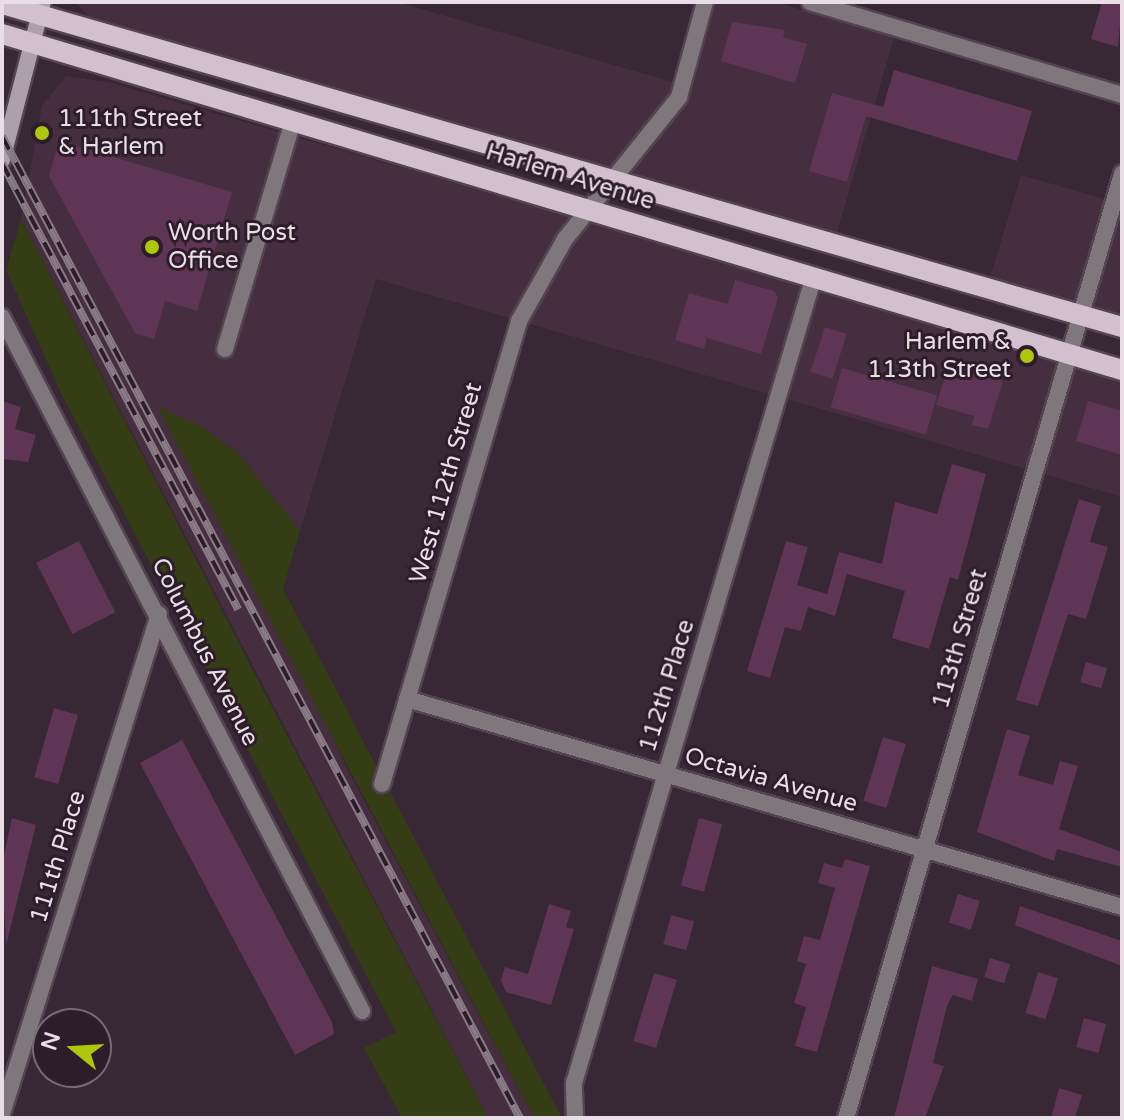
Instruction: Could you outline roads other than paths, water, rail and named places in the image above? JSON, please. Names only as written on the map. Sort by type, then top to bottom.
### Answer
[{"type":"main road","name":"Harlem Avenue","points":[[2,4],[41,9],[302,92],[611,183],[1122,327]]},
{"type":"main road","points":[[2,160],[41,9]]},
{"type":"main road","name":"Harlem Avenue","points":[[2,34],[1122,370]]},
{"type":"main road","points":[[293,121],[302,92]]},
{"type":"street","name":"West 112th Street","points":[[382,784],[519,321],[587,209],[679,97],[705,2]]},
{"type":"street","points":[[810,2],[1122,95]]},
{"type":"street","points":[[225,349],[293,121]]},
{"type":"street","name":"113th Street","points":[[846,1118],[1122,174]]},
{"type":"street","name":"112th Place","points":[[574,1115],[574,1083],[814,276]]},
{"type":"street","name":"Columbus Avenue","points":[[2,317],[159,614],[362,1011]]},
{"type":"street","name":"111th Place","points":[[2,1114],[159,614]]},
{"type":"street","name":"Octavia Avenue","points":[[407,699],[1122,907]]},
{"type":"railway","points":[[2,136],[520,1118]]},
{"type":"railway","points":[[2,163],[238,609]]},
{"type":"place","name":"111th Street & Harlem","points":[[42,133]]},
{"type":"place","name":"Worth Post Office","points":[[152,247]]},
{"type":"place","name":"Harlem & 113th Street","points":[[1027,356]]}]
